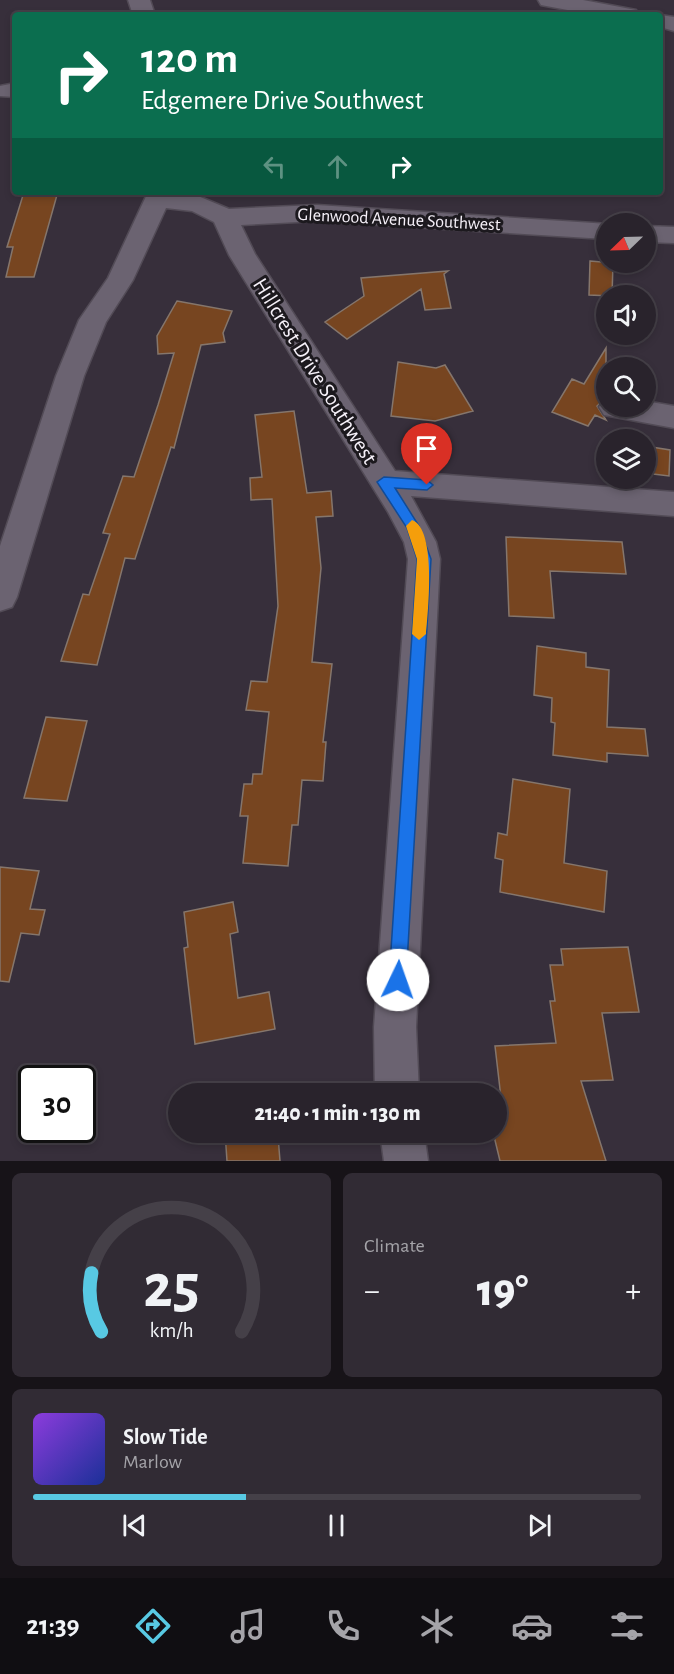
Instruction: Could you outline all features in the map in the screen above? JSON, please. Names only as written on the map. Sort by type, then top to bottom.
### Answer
[{"type":"street","points":[[549,0],[612,12]]},
{"type":"street","points":[[2,584],[74,366],[93,320],[120,280],[161,196]]},
{"type":"street","name":"Glenwood Avenue Southwest","points":[[161,196],[198,204],[225,217],[317,213],[596,230]]},
{"type":"street","name":"Hillcrest Drive Southwest","points":[[225,217],[242,255],[413,526],[424,559],[395,1027],[397,1083]]},
{"type":"street","points":[[656,234],[674,235]]},
{"type":"street","points":[[656,414],[674,417]]},
{"type":"street","points":[[384,482],[492,491],[563,493],[674,504]]},
{"type":"street","points":[[404,1143],[406,1161]]},
{"type":"building","points":[[23,195],[57,195],[34,277],[6,277],[13,247],[7,247]]},
{"type":"building","points":[[590,261],[596,262],[596,273],[613,273],[612,285],[596,285],[596,295],[589,295]]},
{"type":"building","points":[[448,271],[444,274],[451,308],[425,310],[421,289],[347,339],[325,322],[364,296],[361,278]]},
{"type":"building","points":[[177,301],[232,311],[223,333],[225,342],[201,345],[174,448],[171,447],[135,559],[125,558],[97,665],[61,661],[83,594],[89,595],[110,534],[103,533],[123,476],[134,477],[158,405],[174,353],[158,354],[157,336]]},
{"type":"building","points":[[606,348],[606,357],[600,357]]},
{"type":"building","points":[[398,362],[436,368],[445,365],[473,411],[435,421],[391,416]]},
{"type":"building","points":[[596,364],[596,415],[588,426],[552,412],[572,379],[584,384]]},
{"type":"building","points":[[294,411],[307,493],[331,491],[333,516],[316,517],[321,568],[312,662],[332,664],[323,742],[326,742],[323,781],[302,780],[298,825],[292,825],[288,866],[243,863],[248,816],[240,816],[244,784],[252,784],[253,774],[262,774],[269,712],[246,710],[251,681],[267,682],[278,606],[272,499],[251,500],[250,478],[262,477],[255,415]]},
{"type":"building","points":[[656,448],[670,450],[669,476],[656,474]]},
{"type":"building","points":[[506,537],[622,542],[626,574],[550,571],[554,618],[509,616]]},
{"type":"building","points":[[537,646],[586,653],[586,667],[609,670],[607,727],[645,729],[648,756],[607,753],[607,762],[553,755],[555,723],[551,722],[552,698],[534,695]]},
{"type":"building","points":[[46,717],[87,721],[67,801],[24,798]]},
{"type":"building","points":[[513,779],[570,789],[564,863],[607,871],[604,912],[500,892],[503,860],[495,858],[498,833],[507,835]]},
{"type":"building","points":[[0,867],[39,871],[30,909],[45,910],[39,935],[21,933],[9,982],[0,981]]},
{"type":"building","points":[[233,902],[238,932],[230,934],[238,998],[269,992],[275,1029],[195,1044],[184,948],[188,947],[184,912]]},
{"type":"building","points":[[628,947],[639,1012],[602,1013],[613,1080],[581,1081],[606,1161],[500,1161],[496,1143],[507,1143],[507,1083],[499,1083],[495,1046],[556,1043],[550,1001],[555,1001],[550,965],[563,965],[561,949]]},
{"type":"building","points":[[226,1143],[279,1143],[280,1161],[227,1161]]},
{"type":"slow traffic","points":[[412,526],[420,542],[424,559],[419,634]]},
{"type":"route","points":[[398,980],[424,559],[413,526],[384,482],[427,485]]}]
